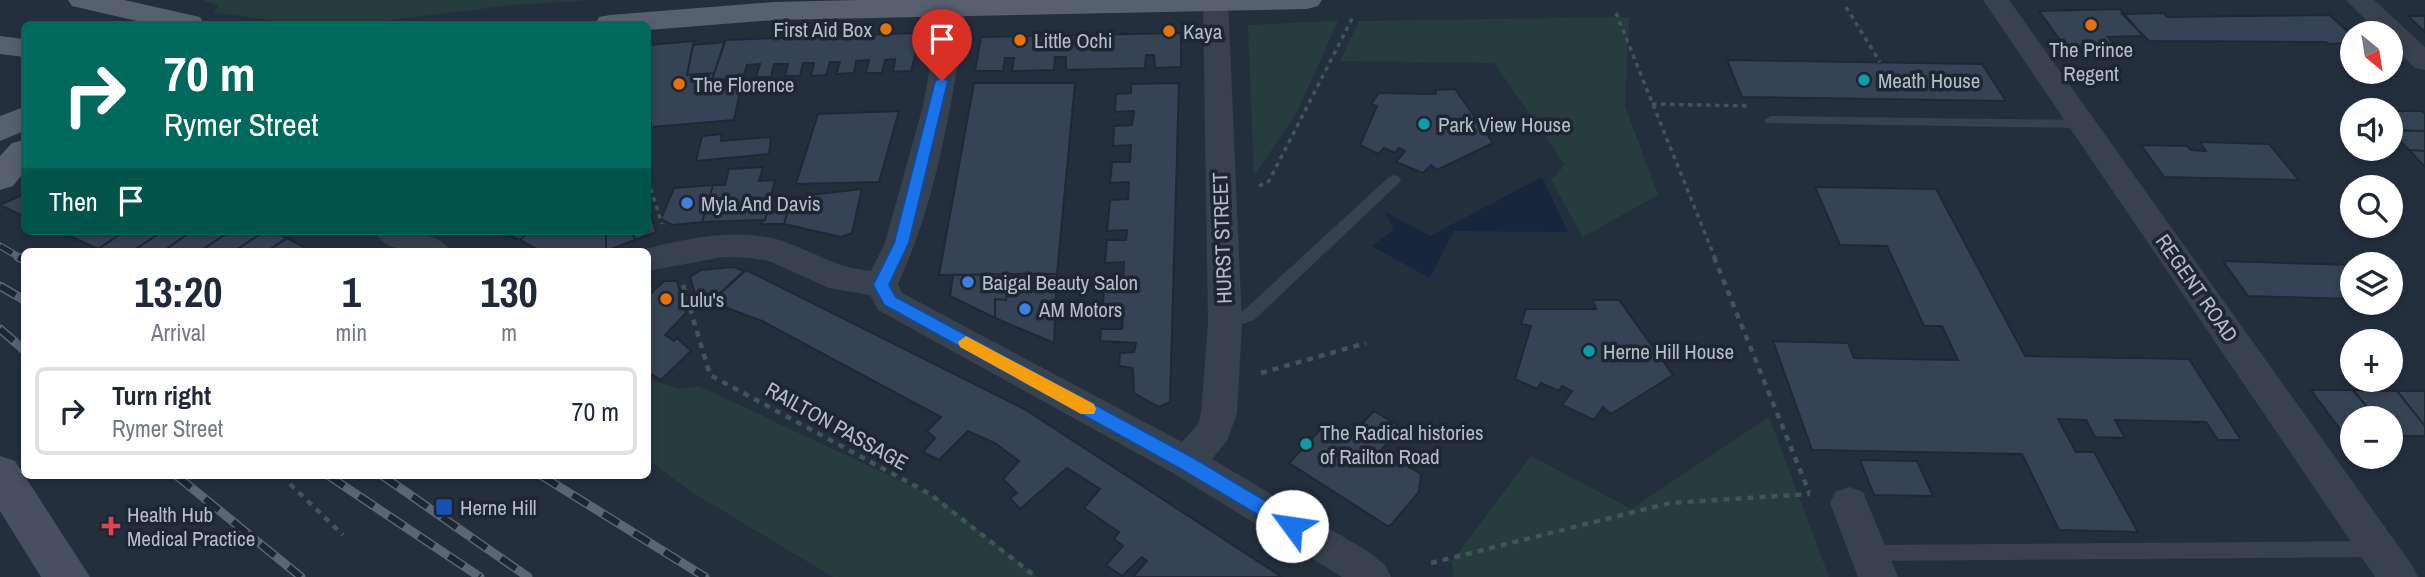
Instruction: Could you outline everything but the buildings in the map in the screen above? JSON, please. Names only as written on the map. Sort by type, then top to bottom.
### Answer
[{"type":"main road","points":[[83,0],[176,21]]},
{"type":"main road","points":[[651,21],[775,11],[1307,0]]},
{"type":"main road","points":[[0,45],[21,48]]},
{"type":"main road","points":[[0,130],[21,120]]},
{"type":"main road","points":[[0,145],[21,146]]},
{"type":"main road","points":[[0,178],[21,154]]},
{"type":"main road","points":[[0,474],[67,577]]},
{"type":"street","name":"REGENT ROAD","points":[[1996,0],[2398,577]]},
{"type":"street","points":[[2358,0],[2425,62]]},
{"type":"street","name":"HURST STREET","points":[[1186,462],[1214,431],[1219,413],[1225,324],[1216,1]]},
{"type":"street","points":[[954,7],[937,106],[905,231],[895,259],[881,285],[890,301],[1186,462],[1355,564],[1371,577]]},
{"type":"street","points":[[398,235],[426,248]]},
{"type":"street","points":[[656,246],[723,246],[775,250],[841,280],[881,285]]},
{"type":"street","points":[[1849,503],[1873,565]]},
{"type":"lane","points":[[1771,120],[2082,124]]},
{"type":"lane","points":[[1225,324],[1248,316],[1394,180]]},
{"type":"lane","points":[[1873,565],[2378,549]]},
{"type":"path","points":[[1846,7],[1880,62]]},
{"type":"path","points":[[1615,13],[1810,494]]},
{"type":"path","points":[[1251,190],[1269,181],[1353,17]]},
{"type":"path","points":[[651,205],[656,246]]},
{"type":"path","name":"RAILTON PASSAGE","points":[[681,278],[710,375],[930,494],[1036,577]]},
{"type":"path","points":[[1251,376],[1366,343]]},
{"type":"path","points":[[290,484],[343,535]]},
{"type":"path","points":[[1431,563],[1670,502],[1810,494],[1849,503]]},
{"type":"green space","points":[[203,0],[593,0],[513,5],[382,21],[274,21],[213,12],[219,6]]},
{"type":"green space","points":[[1629,17],[1625,106],[1658,195],[1583,237],[1551,180],[1565,165],[1494,63],[1340,61],[1359,21]]},
{"type":"green space","points":[[1338,21],[1297,112],[1254,176],[1248,25]]},
{"type":"green space","points":[[651,380],[680,389],[699,386],[939,499],[1038,577],[833,577],[692,492],[651,462]]},
{"type":"green space","points":[[1769,417],[1829,577],[1453,577],[1452,561],[1531,456],[1631,509]]},
{"type":"water","points":[[1542,177],[1568,232],[1454,231],[1430,278],[1371,246],[1394,230],[1385,212],[1430,236]]},
{"type":"railway","points":[[0,246],[21,258]]},
{"type":"railway","points":[[0,286],[21,298]]},
{"type":"railway","points":[[0,329],[21,347]]},
{"type":"railway","points":[[181,479],[301,577]]},
{"type":"railway","points":[[333,479],[480,577]]},
{"type":"railway","points":[[387,479],[528,577]]},
{"type":"railway","points":[[547,479],[705,577]]},
{"type":"slow traffic","points":[[966,342],[1087,409]]},
{"type":"place","name":"The Prince Regent","points":[[2091,25]]},
{"type":"place","name":"First Aid Box","points":[[886,29]]},
{"type":"place","name":"Kaya","points":[[1169,31]]},
{"type":"place","name":"Little Ochi","points":[[1020,40]]},
{"type":"place","name":"Meath House","points":[[1864,80]]},
{"type":"place","name":"The Florence","points":[[679,84]]},
{"type":"place","name":"Park View House","points":[[1424,124]]},
{"type":"place","name":"Myla And Davis","points":[[687,203]]},
{"type":"place","name":"Baigal Beauty Salon","points":[[968,282]]},
{"type":"place","name":"Lulu's","points":[[666,299]]},
{"type":"place","name":"AM Motors","points":[[1025,309]]},
{"type":"place","name":"Herne Hill House","points":[[1589,351]]},
{"type":"place","name":"The Radical histories of Railton Road","points":[[1306,444]]},
{"type":"place","name":"Herne Hill","points":[[444,507]]},
{"type":"place","name":"Health Hub Medical Practice","points":[[111,526]]},
{"type":"route","points":[[942,81],[901,243],[881,285],[884,294],[890,301],[1186,462],[1292,526]]}]
